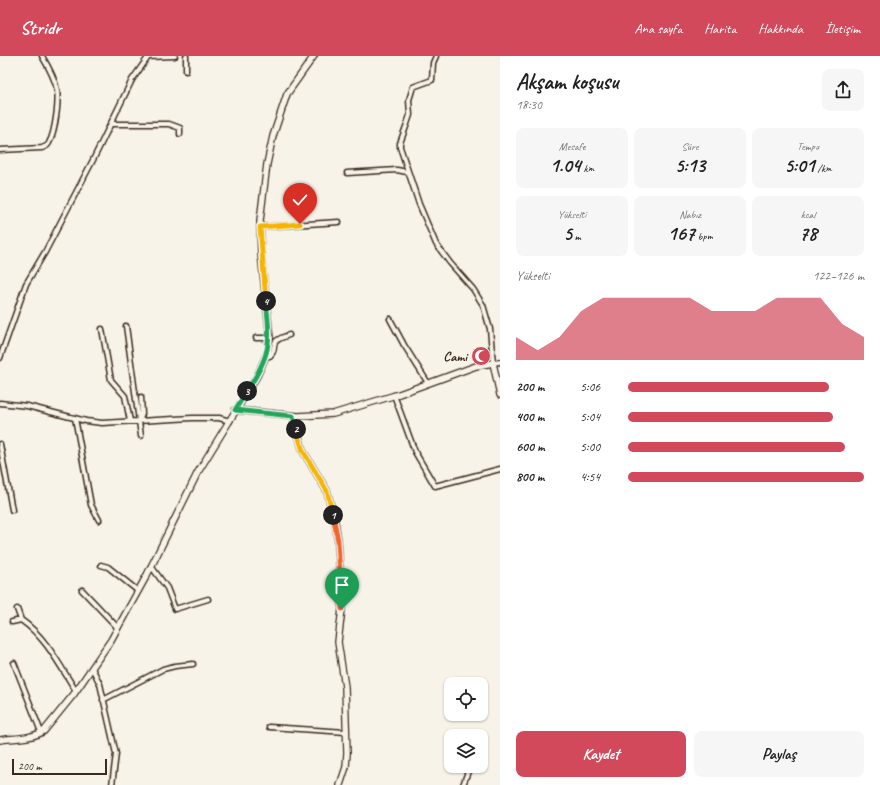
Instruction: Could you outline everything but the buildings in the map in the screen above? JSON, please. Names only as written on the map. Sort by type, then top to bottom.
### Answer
[{"type":"street","points":[[0,150],[42,148],[46,147],[49,143],[53,133],[58,97],[54,81],[42,56]]},
{"type":"street","points":[[0,358],[26,284],[45,252],[132,80],[148,57],[175,56]]},
{"type":"street","points":[[186,56],[186,71]]},
{"type":"street","points":[[0,740],[30,736],[41,732],[52,722],[92,668],[118,628],[198,472],[230,421],[266,356],[270,338],[260,227],[267,164],[287,94],[314,56]]},
{"type":"street","points":[[436,56],[433,63],[432,80],[413,87],[411,91],[410,115],[400,143],[407,172],[436,244],[450,263],[473,289],[483,305],[490,329],[493,363],[500,396]]},
{"type":"street","points":[[111,124],[177,125],[180,128],[180,134]]},
{"type":"street","points":[[347,173],[397,170],[407,172]]},
{"type":"street","points":[[260,227],[338,222]]},
{"type":"street","points":[[390,319],[404,345],[428,383]]},
{"type":"street","points":[[126,326],[141,436]]},
{"type":"street","points":[[102,329],[111,380],[125,396],[130,421]]},
{"type":"street","points":[[266,356],[270,356],[272,354],[276,339],[288,335]]},
{"type":"street","points":[[256,338],[270,338]]},
{"type":"street","points":[[235,410],[293,416],[333,414],[394,395],[476,366],[500,362]]},
{"type":"street","points":[[394,395],[415,452],[435,486],[500,469]]},
{"type":"street","points":[[139,421],[142,414],[140,397]]},
{"type":"street","points":[[0,403],[27,406],[102,423],[207,418],[220,418],[230,421]]},
{"type":"street","points":[[293,416],[303,451],[327,491],[338,541],[342,609],[338,642],[344,687],[346,732],[346,767],[340,785]]},
{"type":"street","points":[[75,418],[91,505],[99,520]]},
{"type":"street","points":[[0,444],[12,510]]},
{"type":"street","points":[[101,565],[108,567],[138,591]]},
{"type":"street","points":[[151,566],[167,588],[175,609],[208,599]]},
{"type":"street","points":[[82,590],[118,628]]},
{"type":"street","points":[[17,609],[21,620],[32,628],[54,656],[76,690]]},
{"type":"street","points":[[12,622],[21,620]]},
{"type":"street","points":[[14,663],[41,732]]},
{"type":"street","points":[[103,700],[162,669],[194,664]]},
{"type":"street","points":[[92,668],[100,684],[116,754],[112,785]]},
{"type":"street","points":[[269,727],[346,732]]},
{"type":"street","points":[[463,785],[467,773]]},
{"type":"place","name":"Cami","points":[[481,356]]},
{"type":"route","points":[[300,224],[260,227],[270,338],[268,351],[262,366],[235,410],[293,416],[296,432],[303,451],[327,491],[332,508],[338,541],[342,609]]}]
